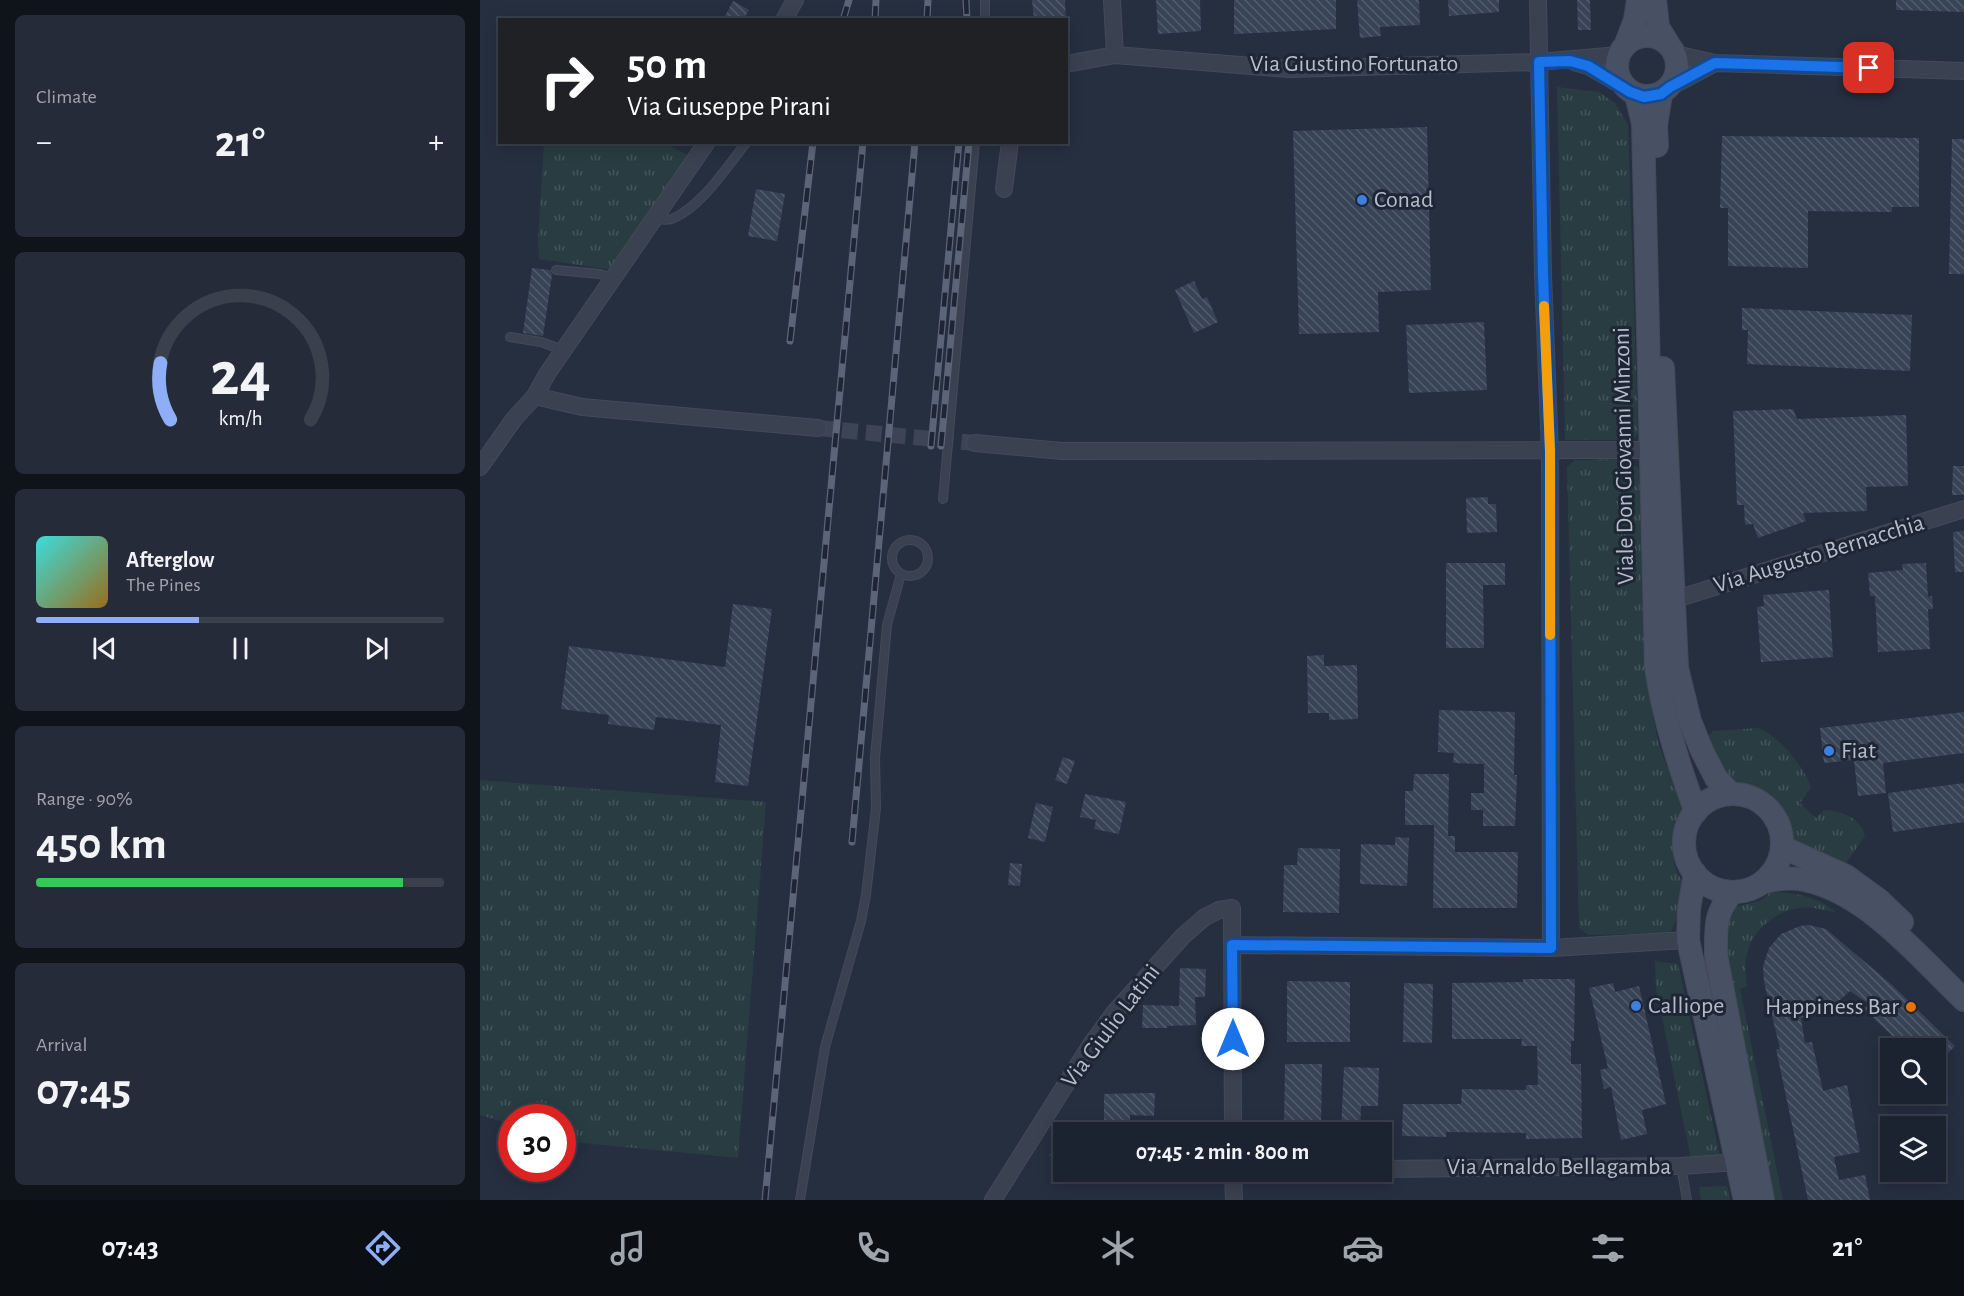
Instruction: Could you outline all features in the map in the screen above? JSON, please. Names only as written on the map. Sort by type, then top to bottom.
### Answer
[{"type":"main road","name":"Viale Don Giovanni Minzoni","points":[[1638,0],[1635,20],[1622,50],[1617,72],[1631,91],[1643,123],[1656,666],[1667,726],[1696,812]]},
{"type":"main road","name":"Viale Don Giovanni Minzoni","points":[[1655,0],[1658,27],[1678,62],[1678,71],[1666,90],[1656,125],[1677,668],[1690,721],[1702,751],[1716,778],[1731,794]]},
{"type":"main road","points":[[1622,50],[1633,39],[1642,36],[1661,39],[1672,49]]},
{"type":"main road","points":[[1631,91],[1644,97],[1666,90]]},
{"type":"main road","points":[[1764,882],[1776,866],[1782,847],[1781,831],[1774,816],[1762,804],[1748,796],[1731,794],[1712,799],[1696,812],[1688,826],[1684,842],[1687,859],[1695,873],[1712,887],[1733,892],[1782,878],[1805,880],[1834,890],[1857,904],[1900,938],[1964,1000]]},
{"type":"main road","points":[[1782,847],[1846,876],[1880,900],[1964,981]]},
{"type":"main road","points":[[1695,873],[1689,909],[1688,940],[1745,1200]]},
{"type":"main road","points":[[1733,892],[1722,904],[1716,922],[1716,955],[1763,1200]]},
{"type":"street","points":[[785,18],[795,0]]},
{"type":"street","points":[[1112,0],[1115,55]]},
{"type":"street","points":[[1538,0],[1543,275],[1550,451],[1551,948]]},
{"type":"street","points":[[1672,49],[1715,63],[1964,71]]},
{"type":"street","name":"Via Giustino Fortunato","points":[[1068,64],[1115,55],[1289,69],[1570,61],[1622,50]]},
{"type":"street","name":"Via Giustino Fortunato","points":[[1570,61],[1588,66],[1631,91]]},
{"type":"street","points":[[1666,90],[1715,63]]},
{"type":"street","points":[[480,467],[514,419],[535,396],[563,350],[706,144]]},
{"type":"street","points":[[1004,189],[1010,144]]},
{"type":"street","points":[[535,396],[582,407],[818,428]]},
{"type":"street","points":[[975,443],[1062,451],[1650,450]]},
{"type":"street","name":"Via Augusto Bernacchia","points":[[1673,600],[1964,508]]},
{"type":"street","name":"Via Giulio Latini","points":[[993,1200],[1090,1046],[1114,1013],[1158,962],[1205,917],[1219,910],[1232,908],[1232,945]]},
{"type":"street","points":[[1233,1122],[1232,945],[1551,948],[1688,940]]},
{"type":"street","name":"Via Arnaldo Bellagamba","points":[[1392,1169],[1681,1166],[1737,1162]]},
{"type":"street","points":[[1233,1182],[1233,1200]]},
{"type":"lane","points":[[984,0],[985,18]]},
{"type":"lane","points":[[655,218],[665,220],[674,218],[693,205],[745,144]]},
{"type":"lane","points":[[943,499],[975,144]]},
{"type":"lane","points":[[556,270],[600,274],[614,278]]},
{"type":"lane","points":[[510,337],[541,342],[563,350]]},
{"type":"lane","points":[[905,540],[918,541],[926,550],[927,562],[924,568],[914,576],[902,574],[893,565],[892,553],[899,543],[905,540]]},
{"type":"lane","points":[[800,1200],[825,1047],[861,921],[866,895],[876,808],[875,758],[887,625],[902,574]]},
{"type":"lane","points":[[1681,1166],[1687,1200]]},
{"type":"green space","points":[[1557,87],[1599,92],[1615,103],[1628,125],[1638,433],[1633,440],[1565,440]]},
{"type":"green space","points":[[544,144],[665,144],[690,156],[612,270],[539,259]]},
{"type":"green space","points":[[1628,459],[1639,469],[1646,679],[1658,742],[1684,813],[1675,834],[1673,857],[1684,888],[1679,912],[1670,933],[1588,935],[1579,928],[1567,467],[1575,460]]},
{"type":"green space","points":[[1758,728],[1766,731],[1782,744],[1803,771],[1811,788],[1800,803],[1816,818],[1824,810],[1837,812],[1855,820],[1860,825],[1865,836],[1844,866],[1787,837],[1775,809],[1769,803],[1754,795],[1732,790],[1706,738],[1713,731]]},
{"type":"green space","points":[[480,780],[766,802],[738,1158],[576,1142],[576,1104],[498,1104],[498,1120],[480,1115]]},
{"type":"green space","points":[[1771,892],[1806,896],[1837,913],[1817,908],[1792,909],[1772,919],[1756,934],[1751,944],[1746,962],[1747,986],[1740,989],[1783,1200],[1766,1200],[1723,972],[1723,926],[1735,907],[1760,901]]},
{"type":"green space","points":[[1655,961],[1678,964],[1720,1157],[1691,1159],[1656,988]]},
{"type":"green space","points":[[1727,1186],[1730,1200],[1701,1200],[1699,1187]]},
{"type":"building","points":[[1032,0],[1065,0],[1066,18],[1034,18]]},
{"type":"building","points":[[1156,0],[1200,0],[1201,31],[1158,34]]},
{"type":"building","points":[[1234,0],[1336,0],[1336,29],[1234,34]]},
{"type":"building","points":[[1357,0],[1419,0],[1420,25],[1380,27],[1381,36],[1360,38]]},
{"type":"building","points":[[1448,0],[1499,0],[1499,12],[1449,16]]},
{"type":"building","points":[[1577,0],[1590,0],[1591,30],[1578,30]]},
{"type":"building","points":[[1896,0],[1964,0],[1964,12],[1896,10]]},
{"type":"building","points":[[733,1],[749,10],[744,18],[724,18]]},
{"type":"building","name":"Conad","points":[[1427,127],[1431,290],[1378,292],[1379,332],[1299,334],[1293,131]]},
{"type":"building","points":[[1722,136],[1919,138],[1919,207],[1892,207],[1892,212],[1808,211],[1808,268],[1728,266],[1728,208],[1720,208]]},
{"type":"building","points":[[1952,139],[1964,139],[1964,274],[1949,274]]},
{"type":"building","points":[[756,189],[785,194],[777,241],[748,236]]},
{"type":"building","points":[[532,268],[550,270],[552,275],[543,336],[523,333]]},
{"type":"building","points":[[1194,281],[1202,299],[1207,297],[1218,322],[1194,333],[1175,290]]},
{"type":"building","points":[[1742,308],[1912,315],[1910,371],[1747,364],[1748,330],[1742,330]]},
{"type":"building","points":[[1484,322],[1487,390],[1409,393],[1406,325]]},
{"type":"building","points":[[1793,409],[1797,419],[1906,415],[1908,486],[1866,487],[1867,511],[1803,513],[1806,521],[1758,538],[1753,524],[1745,525],[1744,505],[1737,505],[1733,411]]},
{"type":"building","points":[[1953,466],[1964,466],[1964,495],[1952,495]]},
{"type":"building","points":[[1488,497],[1488,504],[1496,504],[1497,532],[1467,533],[1466,498]]},
{"type":"building","points":[[1964,531],[1964,572],[1955,572],[1953,532]]},
{"type":"building","points":[[1446,563],[1505,563],[1505,585],[1483,585],[1484,648],[1446,648]]},
{"type":"building","points":[[1926,563],[1928,597],[1932,596],[1933,609],[1928,609],[1930,649],[1878,652],[1875,596],[1870,596],[1868,573],[1903,570],[1902,564]]},
{"type":"building","points":[[1829,590],[1833,657],[1761,662],[1757,607],[1764,606],[1763,595]]},
{"type":"building","points":[[733,604],[772,609],[748,786],[715,782],[721,725],[656,717],[654,730],[608,724],[609,715],[561,709],[569,646],[725,667]]},
{"type":"building","points":[[1324,655],[1324,666],[1357,665],[1358,719],[1329,720],[1329,713],[1308,713],[1307,656]]},
{"type":"building","points":[[1439,710],[1515,712],[1514,775],[1517,775],[1515,826],[1483,826],[1483,810],[1471,810],[1471,793],[1484,793],[1484,764],[1453,763],[1454,753],[1438,752]]},
{"type":"building","points":[[1964,712],[1964,753],[1883,763],[1886,793],[1858,796],[1854,760],[1824,763],[1820,728]]},
{"type":"building","points":[[1063,757],[1075,761],[1067,784],[1055,780]]},
{"type":"building","points":[[1414,774],[1449,774],[1448,836],[1455,836],[1455,852],[1518,852],[1517,908],[1433,908],[1434,825],[1405,825],[1405,791],[1413,791]]},
{"type":"building","points":[[1964,783],[1964,822],[1893,832],[1888,793]]},
{"type":"building","points":[[1085,794],[1126,802],[1119,834],[1094,829],[1096,820],[1080,817]]},
{"type":"building","points":[[1036,803],[1053,807],[1045,842],[1028,838]]},
{"type":"building","points":[[1395,837],[1409,838],[1407,886],[1360,884],[1361,844],[1395,845]]},
{"type":"building","points":[[1298,848],[1340,849],[1339,913],[1283,912],[1284,865],[1297,865]]},
{"type":"building","points":[[1010,863],[1022,864],[1020,886],[1008,885]]},
{"type":"building","points":[[1808,925],[1826,929],[1892,985],[1955,1046],[1946,1055],[1946,1038],[1894,1038],[1864,1009],[1869,1004],[1850,991],[1830,1009],[1817,1015],[1801,1018],[1805,1043],[1812,1042],[1823,1091],[1847,1085],[1860,1152],[1834,1157],[1839,1180],[1865,1175],[1870,1200],[1808,1200],[1776,1049],[1780,1049],[1764,982],[1763,966],[1769,948],[1781,934]]},
{"type":"building","points":[[1180,968],[1206,969],[1205,997],[1195,997],[1196,1025],[1142,1028],[1143,1005],[1179,1006]]},
{"type":"building","points":[[1523,979],[1575,979],[1574,1041],[1571,1041],[1571,1064],[1581,1064],[1582,1138],[1526,1139],[1526,1133],[1446,1132],[1446,1137],[1402,1136],[1403,1104],[1461,1104],[1462,1089],[1526,1090],[1526,1085],[1538,1085],[1537,1046],[1521,1046],[1522,1039],[1452,1039],[1452,983],[1523,982]]},
{"type":"building","points":[[1287,981],[1350,982],[1350,1042],[1287,1042]]},
{"type":"building","points":[[1404,983],[1433,984],[1432,1043],[1403,1042]]},
{"type":"building","points":[[1613,983],[1615,992],[1639,986],[1666,1104],[1642,1110],[1647,1134],[1621,1140],[1611,1087],[1604,1089],[1600,1070],[1608,1068],[1589,988]]},
{"type":"building","points":[[1285,1064],[1322,1064],[1321,1122],[1284,1122]]},
{"type":"building","points":[[1344,1067],[1379,1068],[1378,1106],[1361,1106],[1360,1122],[1341,1122]]},
{"type":"building","points":[[1155,1093],[1154,1116],[1130,1115],[1130,1122],[1104,1122],[1104,1094]]},
{"type":"tunnel","points":[[818,428],[975,443]]},
{"type":"railway","points":[[844,18],[849,0]]},
{"type":"railway","points":[[875,18],[876,0]]},
{"type":"railway","points":[[927,18],[928,0]]},
{"type":"railway","points":[[966,0],[967,18]]},
{"type":"railway","points":[[790,341],[813,144]]},
{"type":"railway","points":[[765,1200],[863,144]]},
{"type":"railway","points":[[852,842],[915,144]]},
{"type":"railway","points":[[931,446],[959,144]]},
{"type":"railway","points":[[941,446],[969,144]]},
{"type":"slow traffic","points":[[1544,306],[1550,451],[1550,635]]},
{"type":"place","name":"Conad","points":[[1362,200]]},
{"type":"place","name":"Fiat","points":[[1829,751]]},
{"type":"place","name":"Calliope","points":[[1636,1006]]},
{"type":"place","name":"Happiness Bar","points":[[1911,1007]]},
{"type":"route","points":[[1233,1039],[1232,945],[1551,948],[1550,451],[1543,275],[1539,62],[1570,61],[1588,66],[1630,92],[1644,97],[1661,94],[1715,63],[1869,68]]}]
